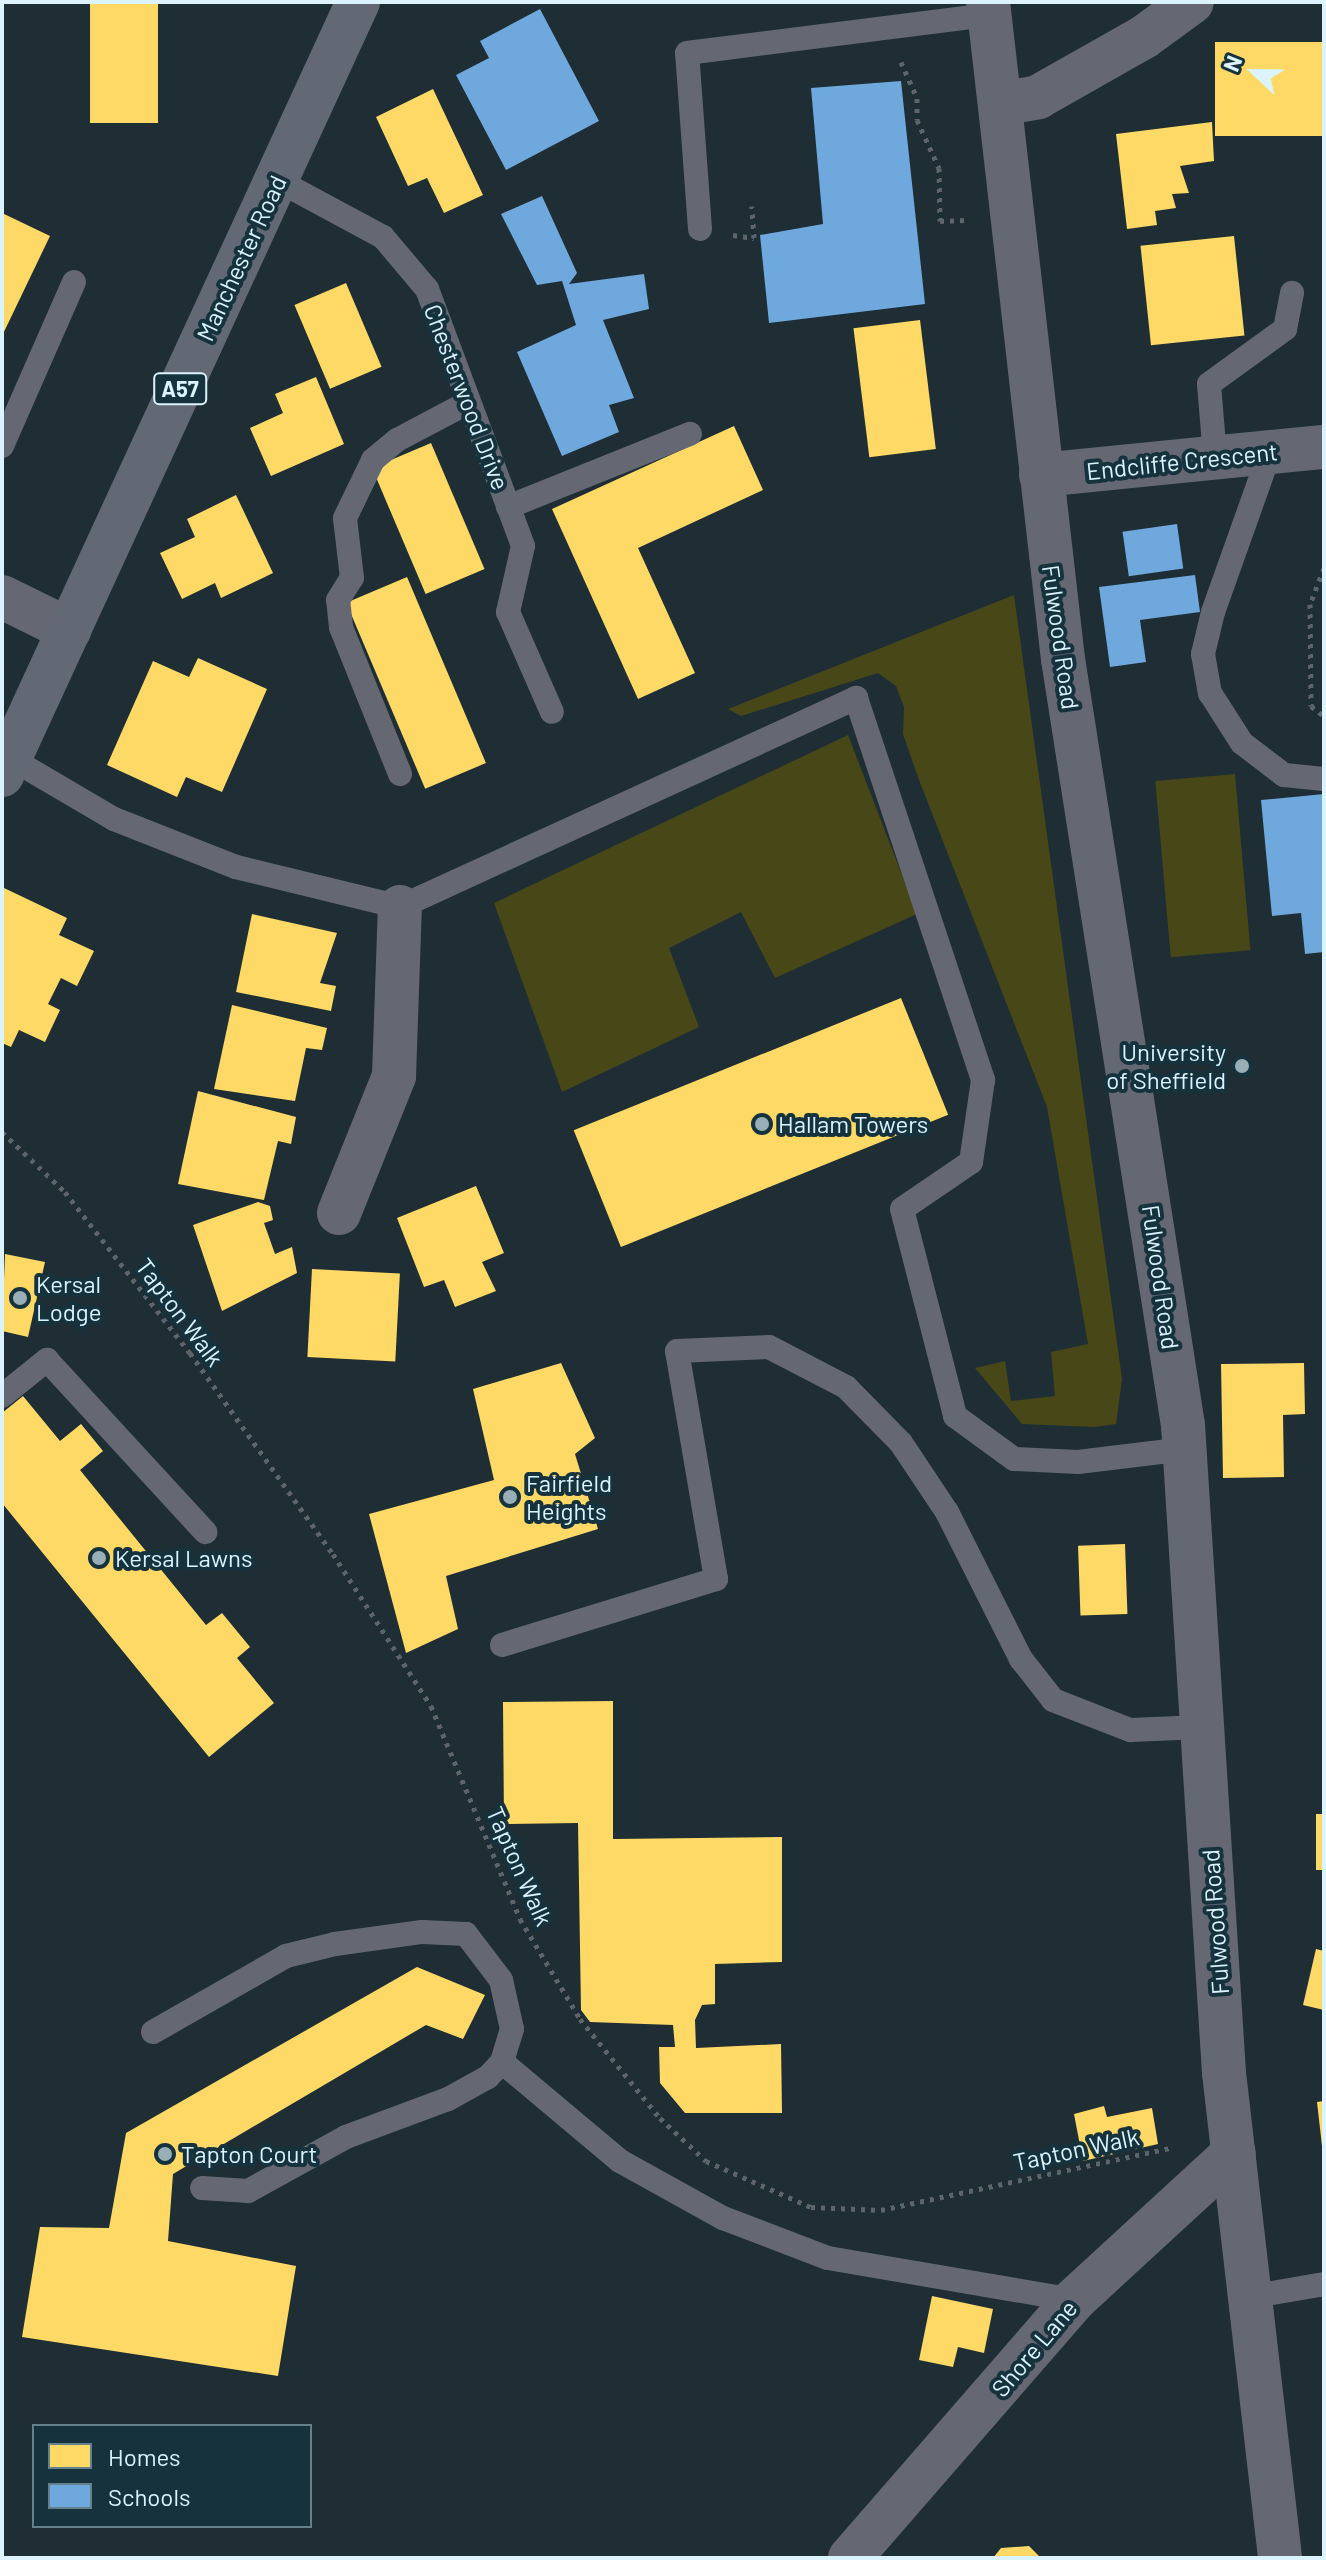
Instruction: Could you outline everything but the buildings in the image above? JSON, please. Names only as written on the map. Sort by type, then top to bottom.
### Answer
[{"type":"main road","name":"Manchester Road","points":[[6,767],[358,2]]},
{"type":"street","points":[[1000,104],[1038,97],[1144,37],[1192,2]]},
{"type":"street","name":"Fulwood Road","points":[[988,9],[1063,659],[1132,1077],[1185,1449],[1234,2153],[1280,2558]]},
{"type":"street","name":"Endcliffe Crescent","points":[[1041,475],[1324,447]]},
{"type":"street","points":[[2,597],[69,630]]},
{"type":"street","points":[[339,1213],[394,1076],[400,907]]},
{"type":"street","name":"Shore Lane","points":[[850,2558],[1074,2300],[1234,2153]]},
{"type":"lane","points":[[700,229],[687,53],[892,26],[988,9]]},
{"type":"lane","name":"Chesterwood Drive","points":[[277,180],[383,237],[427,289],[523,546],[508,612],[552,712]]},
{"type":"lane","points":[[2,446],[74,282]]},
{"type":"lane","points":[[1215,457],[1209,384],[1285,329],[1292,293]]},
{"type":"lane","points":[[400,774],[341,627],[338,600],[352,578],[345,518],[373,460],[397,440],[469,402]]},
{"type":"lane","points":[[508,507],[690,434]]},
{"type":"lane","points":[[1270,452],[1216,600],[1203,654],[1210,693],[1242,743],[1284,775],[1324,779]]},
{"type":"lane","points":[[6,767],[114,819],[236,867],[400,907],[856,698],[983,1080],[971,1162],[902,1209],[955,1416],[1014,1459],[1078,1462],[1185,1449]]},
{"type":"lane","points":[[502,1645],[716,1579],[677,1351],[769,1347],[846,1387],[901,1443],[947,1512],[1021,1659],[1053,1700],[1130,1730],[1203,1727]]},
{"type":"lane","points":[[2,1396],[47,1360],[205,1532]]},
{"type":"lane","points":[[153,2032],[286,1956],[422,1932],[466,1934],[501,1980],[512,2029],[502,2062],[448,2099],[346,2137],[248,2191],[202,2188]]},
{"type":"lane","points":[[502,2062],[620,2161],[723,2218],[828,2258],[1074,2300]]},
{"type":"lane","points":[[1249,2297],[1324,2284]]},
{"type":"path","points":[[892,26],[904,71],[917,98],[917,120],[939,168],[940,221],[1011,217]]},
{"type":"path","points":[[752,206],[754,238]]},
{"type":"path","points":[[1324,568],[1310,604],[1311,706],[1324,716]]},
{"type":"path","name":"Tapton Walk","points":[[2,1132],[75,1205],[190,1353],[333,1554],[431,1706],[520,1919],[580,2019],[660,2118],[706,2161],[811,2207],[881,2210],[1172,2147],[1234,2153]]},
{"type":"shaded area","points":[[1014,595],[1122,1379],[1116,1424],[1095,1427],[1022,1424],[975,1368],[1005,1361],[1011,1401],[1055,1396],[1051,1352],[1088,1344],[1047,1107],[919,780],[903,734],[904,707],[896,686],[878,673],[741,716],[728,709]]},
{"type":"shaded area","points":[[848,735],[917,914],[775,978],[741,912],[669,948],[699,1027],[562,1092],[494,903]]},
{"type":"shaded area","points":[[1235,774],[1250,950],[1171,957],[1155,781]]},
{"type":"place","name":"University of Sheffield","points":[[1242,1066]]},
{"type":"place","name":"Hallam Towers","points":[[762,1124]]},
{"type":"place","name":"Kersal Lodge","points":[[20,1298]]},
{"type":"place","name":"Fairfield Heights","points":[[510,1497]]},
{"type":"place","name":"Kersal Lawns","points":[[99,1558]]},
{"type":"place","name":"Tapton Court","points":[[165,2154]]}]
